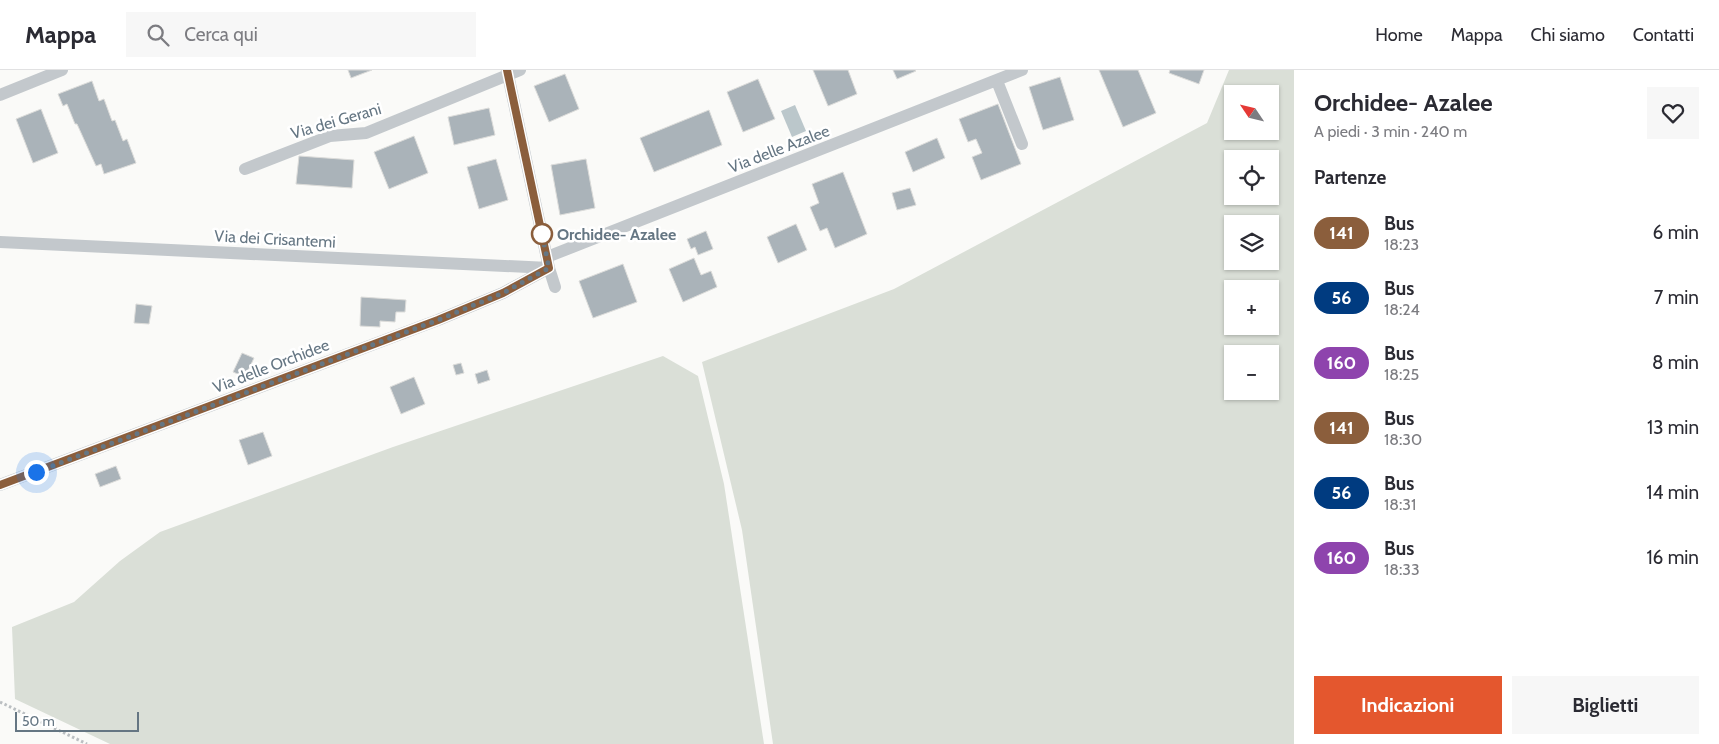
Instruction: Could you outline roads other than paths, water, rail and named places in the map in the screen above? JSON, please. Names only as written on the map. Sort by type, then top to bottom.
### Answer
[{"type":"street","points":[[0,95],[62,70]]},
{"type":"street","name":"Via dei Gerani","points":[[245,168],[330,136],[366,133],[507,72],[520,70]]},
{"type":"street","name":"Via delle Azalee","points":[[548,263],[1022,70]]},
{"type":"street","points":[[507,72],[548,263],[555,287]]},
{"type":"street","points":[[997,81],[1022,144]]},
{"type":"street","name":"Via dei Crisantemi","points":[[0,242],[548,263]]},
{"type":"street","name":"Via delle Orchidee","points":[[0,485],[444,317],[503,293],[548,263]]},
{"type":"place","name":"Orchidee- Azalee","points":[[542,234]]}]
